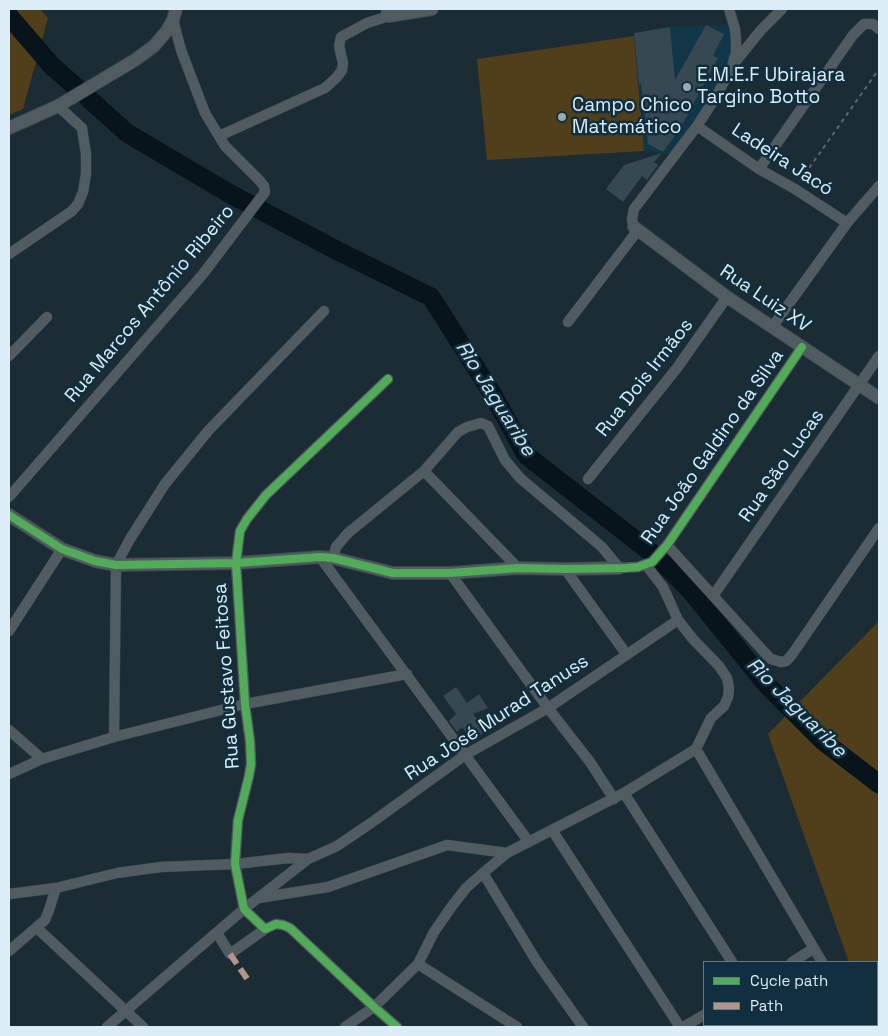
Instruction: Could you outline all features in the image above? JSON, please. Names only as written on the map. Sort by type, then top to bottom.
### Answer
[{"type":"street","points":[[219,136],[325,88],[342,70],[339,46],[341,37],[388,12],[432,9]]},
{"type":"street","points":[[568,322],[636,228],[632,219],[634,209],[697,126],[717,96],[732,66],[736,52],[735,29],[729,9]]},
{"type":"street","points":[[732,66],[761,30],[782,9]]},
{"type":"street","points":[[9,128],[58,106],[134,60],[154,46],[166,32],[175,15]]},
{"type":"street","name":"Rua Marcos Antônio Ribeiro","points":[[9,497],[203,274],[265,192],[264,186],[219,136],[205,113],[181,50],[175,15]]},
{"type":"street","points":[[759,169],[852,34],[864,24],[876,27]]},
{"type":"street","points":[[9,254],[72,211],[78,204],[83,192],[86,174],[86,154],[82,128],[58,106]]},
{"type":"street","name":"Ladeira Jacó","points":[[697,126],[759,169],[795,189],[847,223]]},
{"type":"street","name":"Rua João Galdino da Silva","points":[[773,326],[847,223],[879,186]]},
{"type":"street","name":"Rua Luiz XV","points":[[636,228],[727,297],[879,398]]},
{"type":"street","name":"Rua Dois Irmãos","points":[[588,479],[677,368],[727,297]]},
{"type":"street","points":[[114,736],[116,565],[165,484],[208,431],[324,311]]},
{"type":"street","points":[[9,356],[47,316]]},
{"type":"street","name":"Rua João Galdino da Silva","points":[[619,568],[649,564],[665,548],[802,347]]},
{"type":"street","name":"Rua São Lucas","points":[[713,596],[879,356]]},
{"type":"street","name":"Rua Gustavo Feitosa","points":[[244,909],[235,864],[238,820],[251,764],[250,741],[244,704],[236,563],[240,531],[246,519],[266,495],[388,379]]},
{"type":"street","points":[[327,558],[348,533],[424,471],[458,432],[476,424],[485,424],[488,426],[505,460],[520,478],[602,547],[619,568]]},
{"type":"street","points":[[424,471],[518,568]]},
{"type":"street","points":[[9,515],[62,549],[94,561],[116,565],[236,563],[327,558],[393,573],[450,573],[518,568],[619,568]]},
{"type":"street","points":[[665,548],[713,596],[771,659],[781,662],[791,656],[879,528]]},
{"type":"street","points":[[9,631],[62,549]]},
{"type":"street","points":[[327,558],[407,674],[529,842]]},
{"type":"street","points":[[346,1027],[374,1007],[418,964],[434,932],[466,888],[507,853],[624,793],[696,749],[711,718],[724,706],[728,697],[727,678],[719,666],[692,638],[678,620],[663,587],[649,564]]},
{"type":"street","points":[[565,569],[627,655]]},
{"type":"street","points":[[450,573],[548,708],[590,762],[614,798]]},
{"type":"street","name":"Rua José Murad Tanuss","points":[[107,1027],[244,909],[308,860],[337,846],[465,755],[548,708],[678,620]]},
{"type":"street","points":[[9,774],[42,758],[114,736],[244,704],[407,674]]},
{"type":"street","points":[[9,730],[42,758]]},
{"type":"street","points":[[696,749],[812,949],[821,961]]},
{"type":"street","points":[[624,793],[731,961]]},
{"type":"street","points":[[552,830],[682,1027],[703,1016]]},
{"type":"street","points":[[258,898],[328,887],[447,845],[507,853]]},
{"type":"street","points":[[9,894],[56,888],[117,873],[162,867],[235,864],[289,858],[308,860]]},
{"type":"street","points":[[483,873],[537,962],[583,1027]]},
{"type":"street","points":[[9,951],[45,920],[56,888]]},
{"type":"street","points":[[244,909],[265,929]]},
{"type":"street","points":[[216,933],[230,954],[265,929],[276,924],[290,928],[398,1027]]},
{"type":"street","points":[[37,928],[143,1027]]},
{"type":"street","points":[[794,961],[812,949]]},
{"type":"street","points":[[418,964],[517,1027]]},
{"type":"path","points":[[795,189],[879,69]]},
{"type":"shaded area","points":[[9,9],[40,9],[48,18],[23,109],[9,115]]},
{"type":"shaded area","points":[[734,24],[737,54],[677,155],[644,151],[634,33],[670,27]]},
{"type":"shaded area","name":"Campo Chico Matemático","points":[[634,36],[644,151],[487,160],[477,59]]},
{"type":"shaded area","points":[[879,621],[878,990],[878,961],[849,961],[768,734]]},
{"type":"building","name":"E.M.E.F Ubirajara Targino Botto","points":[[706,25],[724,34],[713,56],[718,58],[681,127],[663,152],[648,144],[634,33],[670,27],[675,80]]},
{"type":"building","points":[[662,153],[654,162],[658,165],[647,180],[642,176],[623,202],[606,189],[624,165]]},
{"type":"building","points":[[456,687],[467,703],[479,694],[488,708],[473,714],[487,731],[472,739],[462,727],[457,732],[449,721],[456,714],[443,696]]},
{"type":"waterway","name":"Rio Jaguaribe","points":[[9,16],[52,66],[76,87]]},
{"type":"waterway","name":"Rio Jaguaribe","points":[[88,98],[127,133],[232,195],[431,297],[492,393],[526,455],[657,557],[691,591],[766,684],[823,741],[879,784]]},
{"type":"marked path","points":[[230,954],[248,980]]},
{"type":"cycle path","points":[[9,515],[62,549],[95,561],[116,565],[236,563],[320,557],[333,558],[393,573],[450,573],[518,568],[638,567],[652,562],[667,545],[802,347]]},
{"type":"cycle path","points":[[388,379],[266,495],[240,531],[236,563],[245,704],[251,764],[238,820],[235,864],[244,909],[265,929],[276,924],[290,928],[397,1027]]},
{"type":"place","name":"E.M.E.F Ubirajara Targino Botto","points":[[687,87]]},
{"type":"place","name":"Campo Chico Matemático","points":[[562,117]]}]
